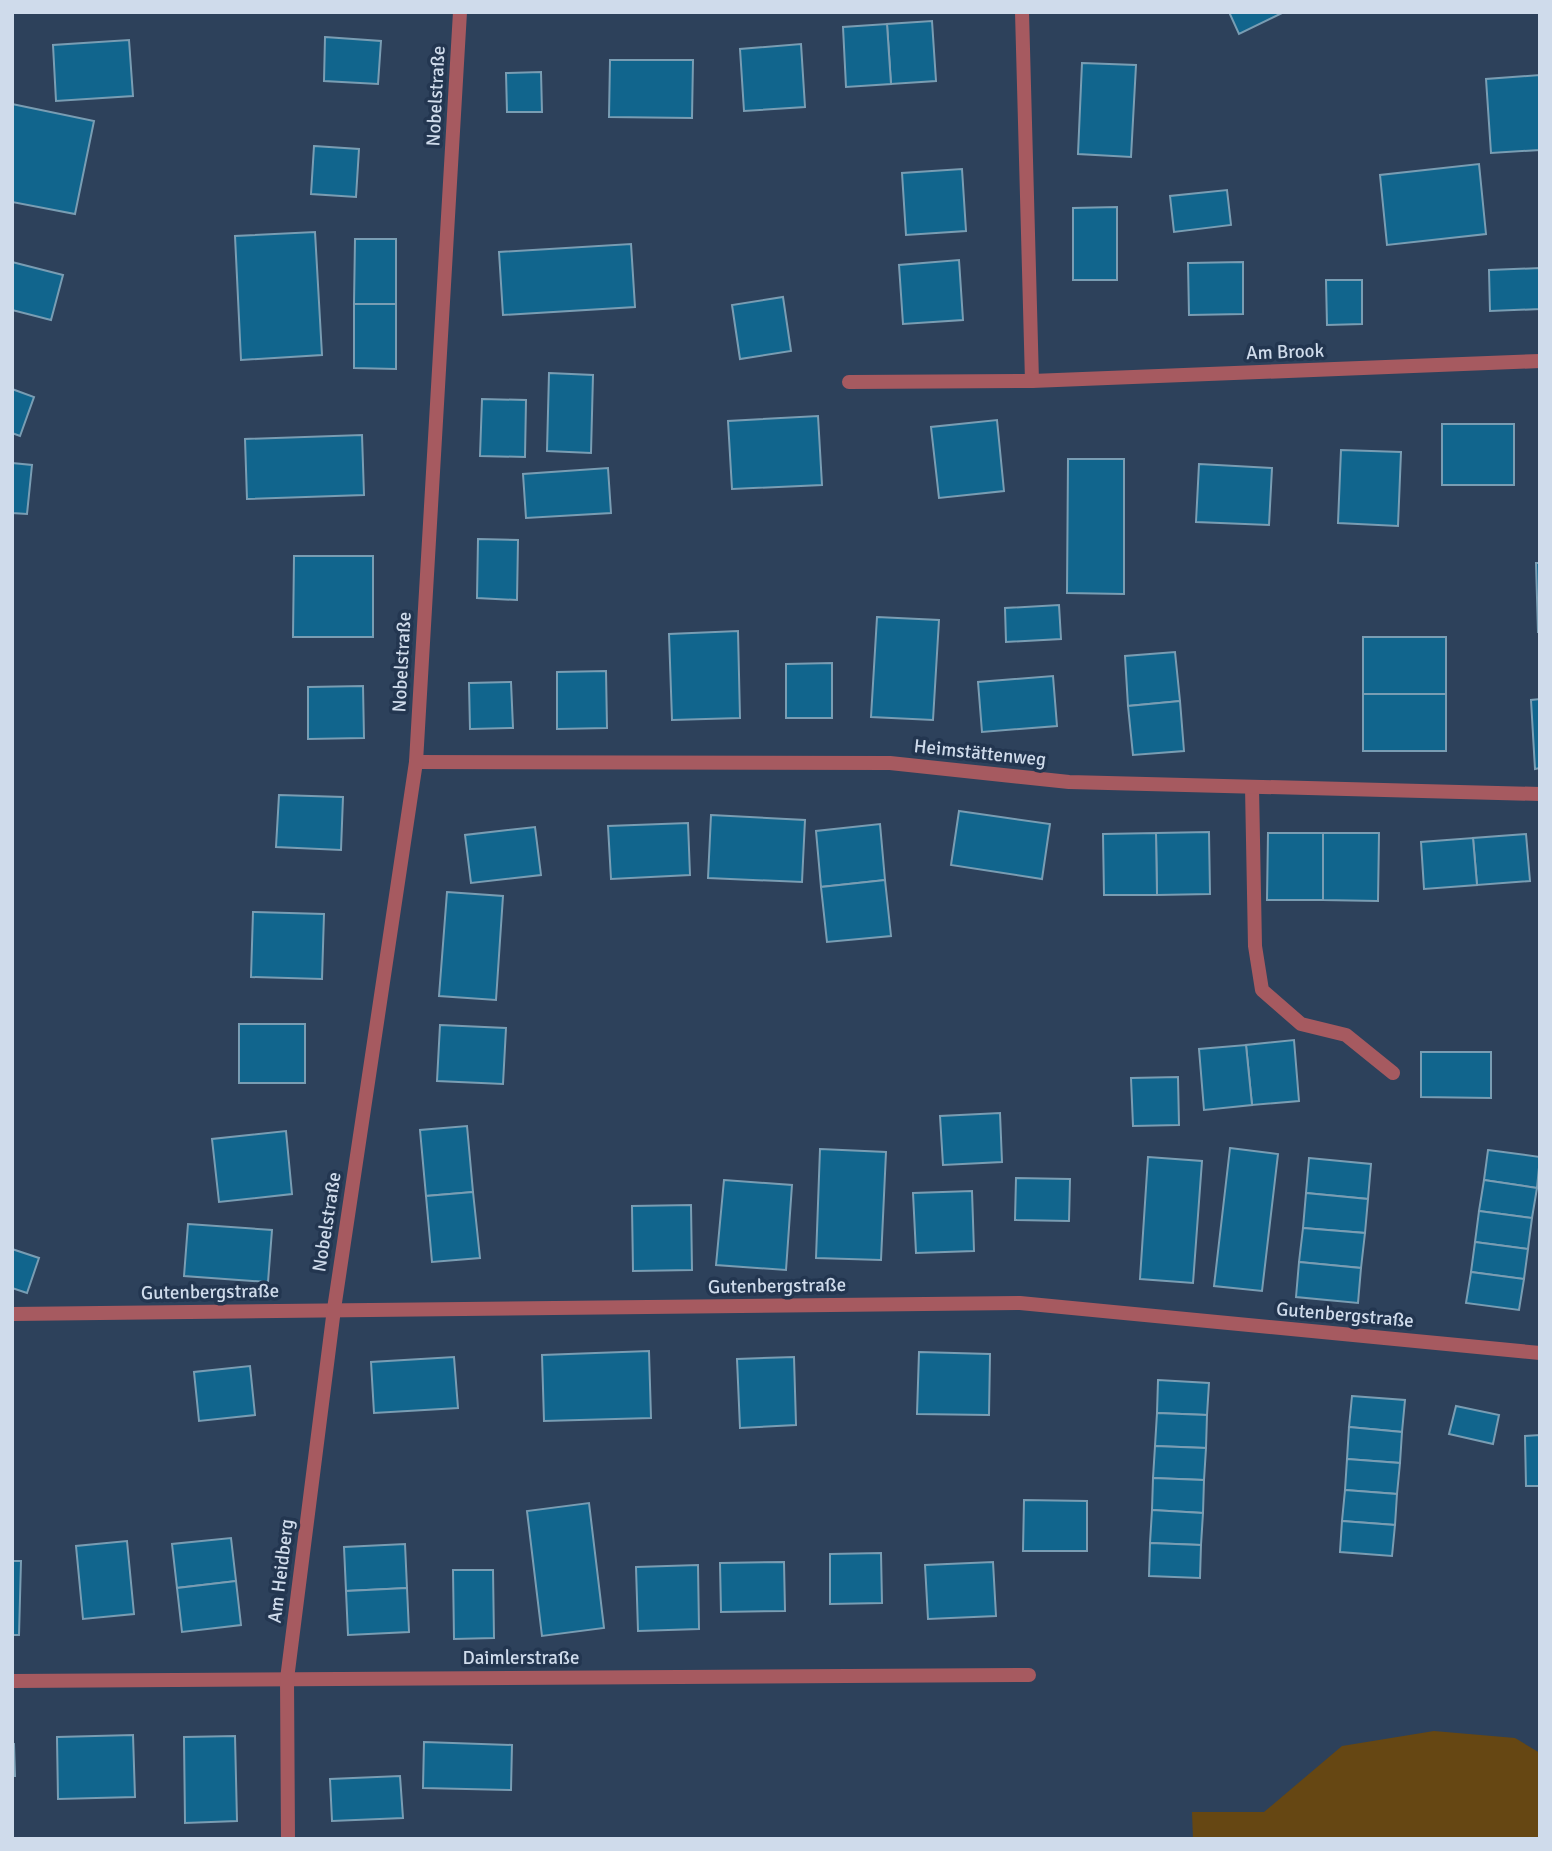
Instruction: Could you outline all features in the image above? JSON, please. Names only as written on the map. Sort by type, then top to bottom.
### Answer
[{"type":"street","name":"Nobelstraße","points":[[334,1309],[416,762],[460,12]]},
{"type":"street","points":[[1022,12],[1032,381]]},
{"type":"street","name":"Am Brook","points":[[849,382],[1032,381],[1540,361]]},
{"type":"street","name":"Heimstättenweg","points":[[416,762],[890,763],[1069,782],[1540,794]]},
{"type":"street","points":[[1252,787],[1255,946],[1262,990],[1301,1024],[1346,1035],[1394,1073]]},
{"type":"street","name":"Gutenbergstraße","points":[[12,1314],[1020,1303],[1540,1353]]},
{"type":"street","name":"Am Heidberg","points":[[288,1839],[287,1679],[334,1309]]},
{"type":"street","name":"Daimlerstraße","points":[[12,1681],[1029,1675]]},
{"type":"shaded area","points":[[1434,1731],[1515,1738],[1540,1753],[1540,1839],[1193,1839],[1192,1812],[1264,1812],[1342,1746]]},
{"type":"building","points":[[1229,12],[1284,12],[1239,34]]},
{"type":"building","points":[[932,21],[936,81],[891,84],[887,24]]},
{"type":"building","points":[[887,24],[891,84],[846,87],[843,27]]},
{"type":"building","points":[[325,37],[381,41],[378,84],[324,81]]},
{"type":"building","points":[[129,40],[133,96],[56,101],[53,45]]},
{"type":"building","points":[[801,44],[805,107],[744,111],[740,49]]},
{"type":"building","points":[[610,60],[693,60],[692,118],[609,117]]},
{"type":"building","points":[[1082,63],[1136,65],[1131,157],[1078,154]]},
{"type":"building","points":[[541,72],[542,112],[507,112],[506,73]]},
{"type":"building","points":[[1540,75],[1540,150],[1491,153],[1486,79]]},
{"type":"building","points":[[12,104],[94,121],[75,214],[12,202]]},
{"type":"building","points":[[314,146],[359,149],[356,197],[311,194]]},
{"type":"building","points":[[1479,164],[1486,234],[1387,245],[1380,175]]},
{"type":"building","points":[[962,169],[966,231],[906,235],[902,173]]},
{"type":"building","points":[[1227,190],[1231,225],[1174,232],[1170,196]]},
{"type":"building","points":[[1117,207],[1117,280],[1073,280],[1073,208]]},
{"type":"building","points":[[315,232],[322,355],[241,360],[235,236]]},
{"type":"building","points":[[355,239],[396,239],[396,304],[354,304]]},
{"type":"building","points":[[631,244],[635,307],[503,315],[499,252]]},
{"type":"building","points":[[959,260],[963,320],[903,324],[899,265]]},
{"type":"building","points":[[12,262],[63,275],[51,320],[12,310]]},
{"type":"building","points":[[1243,262],[1243,314],[1189,315],[1188,263]]},
{"type":"building","points":[[1540,268],[1540,309],[1490,311],[1489,270]]},
{"type":"building","points":[[1326,280],[1362,280],[1362,324],[1327,325]]},
{"type":"building","points":[[783,297],[791,351],[740,359],[732,305]]},
{"type":"building","points":[[354,304],[396,304],[396,369],[354,368]]},
{"type":"building","points":[[549,373],[593,375],[591,453],[547,451]]},
{"type":"building","points":[[12,389],[34,397],[20,436],[12,433]]},
{"type":"building","points":[[482,399],[526,400],[525,457],[480,456]]},
{"type":"building","points":[[818,416],[822,485],[732,489],[728,421]]},
{"type":"building","points":[[997,420],[1004,491],[939,498],[931,427]]},
{"type":"building","points":[[1442,424],[1514,424],[1514,485],[1442,485]]},
{"type":"building","points":[[362,435],[364,495],[247,499],[245,439]]},
{"type":"building","points":[[1341,450],[1401,452],[1398,526],[1338,523]]},
{"type":"building","points":[[1068,459],[1124,459],[1124,594],[1067,593]]},
{"type":"building","points":[[12,463],[32,465],[27,514],[12,513]]},
{"type":"building","points":[[1199,464],[1272,468],[1269,525],[1196,522]]},
{"type":"building","points":[[608,468],[611,513],[526,518],[523,474]]},
{"type":"building","points":[[478,539],[518,540],[517,600],[477,598]]},
{"type":"building","points":[[294,556],[373,556],[373,637],[293,637]]},
{"type":"building","points":[[1536,563],[1540,563],[1540,632],[1538,632]]},
{"type":"building","points":[[1059,605],[1061,639],[1006,642],[1005,608]]},
{"type":"building","points":[[877,617],[939,620],[933,720],[871,717]]},
{"type":"building","points":[[738,631],[740,718],[672,720],[669,634]]},
{"type":"building","points":[[1363,637],[1446,637],[1446,694],[1363,694]]},
{"type":"building","points":[[1175,652],[1180,701],[1128,706],[1125,656]]},
{"type":"building","points":[[832,663],[832,718],[786,718],[786,664]]},
{"type":"building","points":[[606,671],[607,728],[557,729],[557,672]]},
{"type":"building","points":[[1053,676],[1057,726],[982,732],[978,682]]},
{"type":"building","points":[[511,682],[513,728],[470,729],[469,683]]},
{"type":"building","points":[[363,686],[364,738],[308,739],[308,687]]},
{"type":"building","points":[[1363,694],[1446,694],[1446,751],[1363,751]]},
{"type":"building","points":[[1540,699],[1540,768],[1535,769],[1531,700]]},
{"type":"building","points":[[1180,701],[1184,751],[1133,755],[1128,706]]},
{"type":"building","points":[[279,795],[343,797],[341,850],[276,847]]},
{"type":"building","points":[[959,811],[1050,824],[1042,879],[951,865]]},
{"type":"building","points":[[711,815],[805,820],[802,882],[708,878]]},
{"type":"building","points":[[688,823],[690,875],[611,879],[608,826]]},
{"type":"building","points":[[880,824],[885,880],[821,887],[816,831]]},
{"type":"building","points":[[535,827],[541,875],[471,883],[465,835]]},
{"type":"building","points":[[1209,832],[1210,894],[1157,895],[1156,833]]},
{"type":"building","points":[[1156,833],[1157,895],[1104,895],[1103,834]]},
{"type":"building","points":[[1268,833],[1323,833],[1323,900],[1267,900]]},
{"type":"building","points":[[1323,833],[1379,833],[1378,901],[1323,900]]},
{"type":"building","points":[[1526,834],[1530,881],[1477,885],[1473,838]]},
{"type":"building","points":[[1473,838],[1477,885],[1424,889],[1421,842]]},
{"type":"building","points":[[885,880],[891,936],[827,942],[821,887]]},
{"type":"building","points":[[447,892],[503,896],[496,1000],[439,996]]},
{"type":"building","points":[[253,912],[324,914],[322,979],[251,977]]},
{"type":"building","points":[[239,1024],[305,1024],[305,1083],[239,1083]]},
{"type":"building","points":[[440,1025],[506,1028],[503,1084],[437,1081]]},
{"type":"building","points":[[1294,1040],[1299,1101],[1252,1105],[1246,1045]]},
{"type":"building","points":[[1246,1045],[1252,1105],[1204,1110],[1199,1049]]},
{"type":"building","points":[[1421,1052],[1491,1052],[1491,1098],[1421,1097]]},
{"type":"building","points":[[1178,1077],[1179,1125],[1133,1126],[1131,1078]]},
{"type":"building","points":[[1000,1113],[1002,1162],[943,1165],[940,1116]]},
{"type":"building","points":[[467,1126],[473,1192],[426,1196],[420,1130]]},
{"type":"building","points":[[286,1131],[292,1194],[219,1202],[212,1139]]},
{"type":"building","points":[[1230,1148],[1278,1154],[1262,1291],[1214,1286]]},
{"type":"building","points":[[820,1149],[886,1152],[881,1260],[816,1258]]},
{"type":"building","points":[[1488,1150],[1540,1157],[1537,1188],[1484,1180]]},
{"type":"building","points":[[1148,1157],[1202,1161],[1193,1283],[1140,1279]]},
{"type":"building","points":[[1309,1158],[1371,1164],[1368,1199],[1306,1193]]},
{"type":"building","points":[[1016,1178],[1070,1179],[1069,1221],[1015,1220]]},
{"type":"building","points":[[724,1180],[792,1185],[786,1270],[716,1265]]},
{"type":"building","points":[[1484,1180],[1537,1188],[1532,1218],[1479,1211]]},
{"type":"building","points":[[972,1191],[974,1251],[916,1253],[913,1193]]},
{"type":"building","points":[[473,1192],[480,1258],[432,1262],[426,1196]]},
{"type":"building","points":[[1306,1193],[1368,1199],[1365,1233],[1303,1228]]},
{"type":"building","points":[[691,1205],[692,1270],[633,1271],[632,1206]]},
{"type":"building","points":[[1479,1211],[1532,1218],[1528,1249],[1475,1242]]},
{"type":"building","points":[[188,1224],[272,1230],[268,1282],[184,1276]]},
{"type":"building","points":[[1303,1228],[1365,1233],[1361,1268],[1299,1262]]},
{"type":"building","points":[[1475,1242],[1528,1249],[1524,1279],[1471,1272]]},
{"type":"building","points":[[12,1249],[39,1258],[27,1293],[12,1288]]},
{"type":"building","points":[[1299,1262],[1361,1268],[1358,1303],[1296,1297]]},
{"type":"building","points":[[1471,1272],[1524,1279],[1519,1310],[1466,1303]]},
{"type":"building","points":[[649,1351],[651,1418],[544,1421],[542,1355]]},
{"type":"building","points":[[919,1352],[990,1354],[989,1415],[917,1414]]},
{"type":"building","points":[[454,1357],[458,1408],[374,1413],[371,1362]]},
{"type":"building","points":[[794,1357],[796,1425],[740,1428],[737,1359]]},
{"type":"building","points":[[250,1366],[255,1415],[199,1421],[194,1372]]},
{"type":"building","points":[[1158,1380],[1209,1383],[1207,1415],[1157,1413]]},
{"type":"building","points":[[1352,1396],[1405,1400],[1402,1432],[1349,1427]]},
{"type":"building","points":[[1456,1406],[1499,1415],[1493,1444],[1449,1434]]},
{"type":"building","points":[[1157,1413],[1207,1415],[1206,1448],[1155,1446]]},
{"type":"building","points":[[1349,1427],[1402,1432],[1400,1463],[1347,1459]]},
{"type":"building","points":[[1540,1435],[1540,1486],[1526,1486],[1525,1436]]},
{"type":"building","points":[[1155,1446],[1206,1448],[1204,1480],[1153,1478]]},
{"type":"building","points":[[1347,1459],[1400,1463],[1397,1494],[1345,1490]]},
{"type":"building","points":[[1153,1478],[1204,1480],[1203,1513],[1152,1510]]},
{"type":"building","points":[[1345,1490],[1397,1494],[1395,1525],[1342,1521]]},
{"type":"building","points":[[1024,1500],[1087,1501],[1087,1551],[1023,1551]]},
{"type":"building","points":[[589,1503],[604,1628],[542,1636],[527,1511]]},
{"type":"building","points":[[1152,1510],[1203,1513],[1201,1545],[1150,1543]]},
{"type":"building","points":[[1342,1521],[1395,1525],[1392,1556],[1340,1552]]},
{"type":"building","points":[[231,1538],[236,1581],[177,1588],[172,1544]]},
{"type":"building","points":[[127,1541],[134,1614],[83,1619],[76,1546]]},
{"type":"building","points":[[1150,1543],[1201,1545],[1200,1578],[1149,1576]]},
{"type":"building","points":[[405,1544],[407,1588],[346,1591],[344,1547]]},
{"type":"building","points":[[881,1553],[882,1603],[830,1604],[830,1554]]},
{"type":"building","points":[[12,1561],[21,1561],[19,1635],[12,1635]]},
{"type":"building","points":[[784,1562],[785,1611],[721,1612],[720,1563]]},
{"type":"building","points":[[993,1562],[996,1616],[928,1619],[925,1565]]},
{"type":"building","points":[[698,1565],[699,1629],[638,1631],[636,1567]]},
{"type":"building","points":[[453,1570],[493,1570],[494,1638],[454,1639]]},
{"type":"building","points":[[236,1581],[241,1625],[182,1632],[177,1588]]},
{"type":"building","points":[[407,1588],[409,1632],[348,1635],[346,1591]]},
{"type":"building","points":[[133,1735],[135,1797],[58,1799],[57,1737]]},
{"type":"building","points":[[235,1736],[237,1821],[185,1823],[184,1737]]},
{"type":"building","points":[[424,1742],[512,1745],[511,1790],[423,1788]]},
{"type":"building","points":[[14,1744],[15,1776],[12,1776]]},
{"type":"building","points":[[400,1776],[403,1818],[332,1821],[330,1779]]}]
